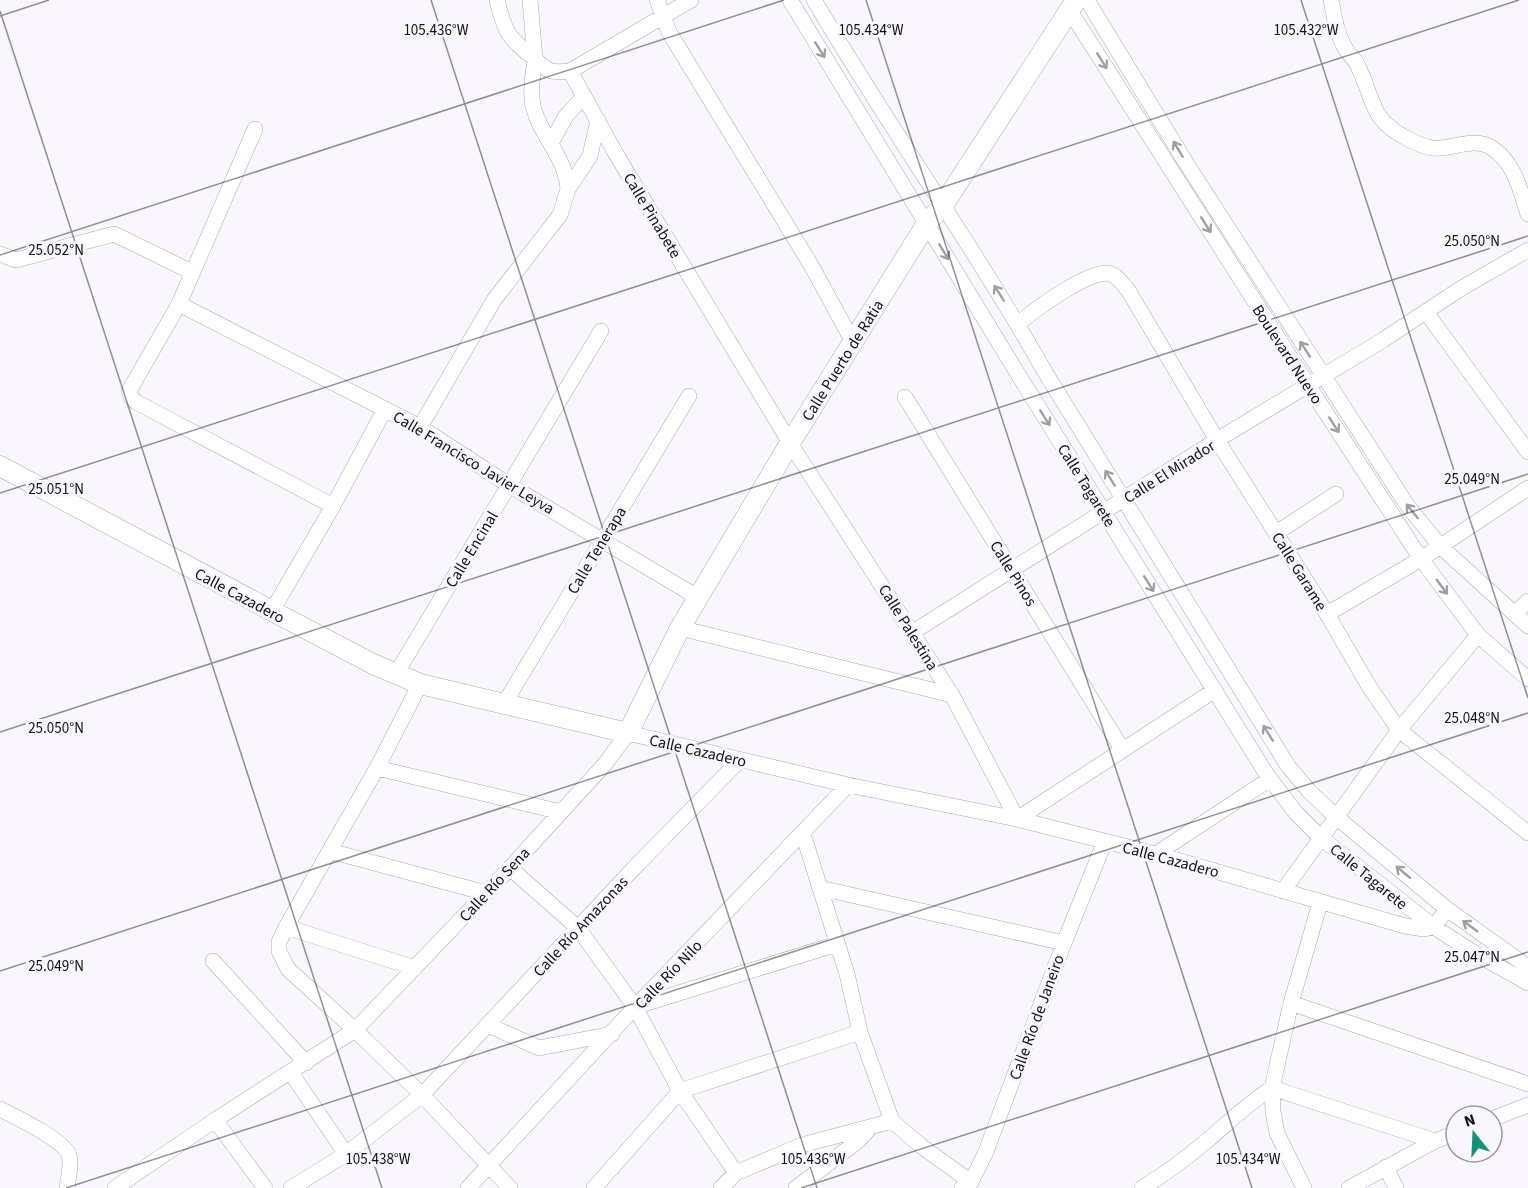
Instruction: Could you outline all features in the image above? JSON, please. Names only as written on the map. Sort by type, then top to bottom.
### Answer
[{"type":"street","points":[[497,0],[504,30],[544,68],[553,73],[570,70],[691,0]]},
{"type":"street","points":[[530,0],[535,59],[531,91],[534,108],[564,166],[568,189]]},
{"type":"street","points":[[657,0],[669,32],[811,265],[853,342]]},
{"type":"street","name":"Calle Tagarete","points":[[790,0],[1021,379],[1270,779],[1296,813],[1320,837],[1434,927]]},
{"type":"street","name":"Calle Tagarete","points":[[814,0],[862,81],[944,204],[1288,766],[1309,791],[1335,816],[1447,909]]},
{"type":"street","name":"Boulevard Nuevo","points":[[1087,0],[1188,166],[1407,505],[1440,546],[1528,626]]},
{"type":"street","points":[[1331,0],[1340,36],[1345,48],[1357,64],[1372,105],[1381,120],[1401,135],[1427,147],[1474,144],[1492,148],[1524,179],[1528,214]]},
{"type":"street","name":"Boulevard Nuevo","points":[[1070,4],[1308,386],[1422,559],[1478,635],[1528,680]]},
{"type":"street","name":"Calle Puerto de Ratia","points":[[627,733],[681,628],[790,442],[927,223],[944,204],[1070,4]]},
{"type":"street","name":"Calle Pinabete","points":[[570,70],[790,442]]},
{"type":"street","points":[[845,91],[862,81]]},
{"type":"street","points":[[551,143],[566,116],[584,96]]},
{"type":"street","points":[[420,427],[494,300],[560,215],[568,189],[590,156],[598,120]]},
{"type":"street","points":[[255,129],[178,304],[129,391],[136,402],[333,506]]},
{"type":"street","points":[[0,254],[16,260],[114,234],[192,272]]},
{"type":"street","name":"Calle El Mirador","points":[[913,632],[1460,289],[1528,250]]},
{"type":"street","name":"Calle Garame","points":[[1018,324],[1042,304],[1090,277],[1102,273],[1112,274],[1128,290],[1217,440],[1327,614],[1370,688],[1399,730],[1528,833]]},
{"type":"street","name":"Calle Francisco Javier Leyva","points":[[178,304],[420,427],[509,485],[699,598]]},
{"type":"street","points":[[1426,312],[1528,452]]},
{"type":"street","name":"Calle Encinal","points":[[396,674],[601,332]]},
{"type":"street","name":"Calle Tenerapa","points":[[504,704],[689,396]]},
{"type":"street","name":"Calle Pinos","points":[[905,397],[1122,749]]},
{"type":"street","points":[[272,611],[333,506],[385,409]]},
{"type":"street","name":"Calle Palestina","points":[[790,442],[952,695],[1017,819]]},
{"type":"street","name":"Calle Cazadero","points":[[0,466],[272,611],[420,684],[848,785],[1017,819],[1156,854],[1405,926],[1425,929],[1434,927]]},
{"type":"street","points":[[1327,614],[1422,559],[1528,488]]},
{"type":"street","points":[[1276,533],[1336,494]]},
{"type":"street","points":[[1515,613],[1528,601]]},
{"type":"street","points":[[681,628],[952,695]]},
{"type":"street","points":[[1282,891],[1399,730],[1478,635]]},
{"type":"street","points":[[420,684],[376,768],[286,927],[279,942],[279,951],[288,969],[422,1095],[510,1188]]},
{"type":"street","points":[[1017,819],[1215,690]]},
{"type":"street","name":"Calle Río Sena","points":[[115,1188],[137,1183],[215,1120],[355,1030],[510,868],[605,764],[627,733]]},
{"type":"street","name":"Calle Río Amazonas","points":[[291,1188],[346,1154],[422,1095],[578,928],[740,760]]},
{"type":"street","points":[[376,768],[561,812]]},
{"type":"street","points":[[1156,854],[1270,779]]},
{"type":"street","name":"Calle Río Nilo","points":[[468,1188],[635,1007],[848,785]]},
{"type":"street","points":[[803,834],[837,944],[860,1032],[892,1122],[966,1185]]},
{"type":"street","name":"Calle Río de Janeiro","points":[[966,1185],[985,1154],[1064,943],[1105,842]]},
{"type":"street","points":[[330,851],[486,893]]},
{"type":"street","points":[[510,868],[578,928],[635,1007],[680,1091],[736,1173]]},
{"type":"street","points":[[820,888],[1064,943]]},
{"type":"street","points":[[1304,1188],[1277,1133],[1272,1088],[1291,1003],[1320,903]]},
{"type":"street","points":[[1528,967],[1447,909],[1434,927],[1528,983]]},
{"type":"street","points":[[286,927],[415,968]]},
{"type":"street","points":[[635,1007],[837,944]]},
{"type":"street","points":[[213,961],[306,1063]]},
{"type":"street","points":[[1291,1003],[1528,1084]]},
{"type":"street","points":[[488,1025],[539,1048],[612,1034]]},
{"type":"street","points":[[594,1188],[680,1091],[860,1032]]},
{"type":"street","points":[[291,1073],[346,1154]]},
{"type":"street","points":[[1142,1188],[1165,1174],[1255,1098],[1272,1088],[1435,1141]]},
{"type":"street","points":[[1504,1114],[1528,1105]]},
{"type":"street","points":[[0,1109],[30,1124],[63,1147],[70,1158],[67,1188]]},
{"type":"street","points":[[215,1120],[265,1188]]},
{"type":"street","points":[[721,1188],[736,1173],[802,1146],[892,1122]]},
{"type":"street","points":[[796,1188],[858,1141],[873,1126]]},
{"type":"street","points":[[1349,1188],[1444,1138]]},
{"type":"street","points":[[1386,1167],[1396,1188]]}]
